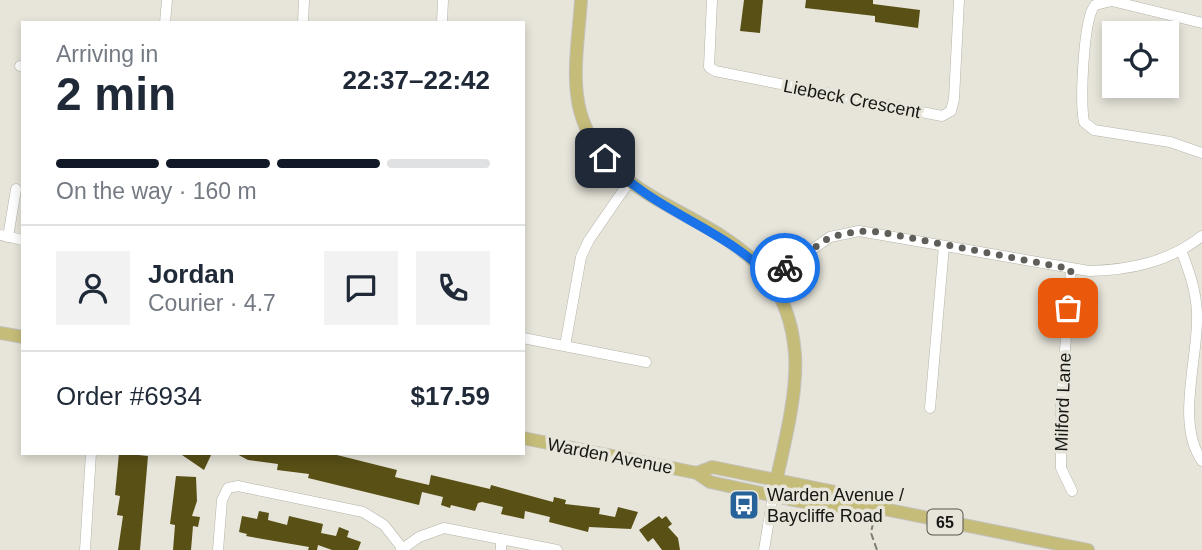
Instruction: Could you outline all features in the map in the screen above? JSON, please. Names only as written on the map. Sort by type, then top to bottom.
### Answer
[{"type":"main road","points":[[581,0],[577,80],[580,112],[598,150],[629,182],[728,240],[771,278],[786,311],[795,353],[789,413],[773,495]]},
{"type":"main road","points":[[0,333],[21,337]]},
{"type":"main road","name":"Warden Avenue","points":[[525,438],[698,473],[710,482],[831,507],[849,502]]},
{"type":"main road","name":"Warden Avenue","points":[[698,473],[712,467],[835,492],[849,502],[1088,550]]},
{"type":"street","points":[[165,21],[167,0]]},
{"type":"street","points":[[303,21],[304,0]]},
{"type":"street","points":[[442,21],[443,0]]},
{"type":"street","name":"Liebeck Crescent","points":[[712,0],[708,52],[709,67],[715,71],[943,116],[950,111],[954,99],[959,0]]},
{"type":"street","points":[[1202,23],[1112,1],[1095,5],[1088,25],[1083,116],[1087,127],[1094,130],[1170,142],[1202,153]]},
{"type":"street","points":[[565,346],[582,257],[589,240],[629,182]]},
{"type":"street","points":[[4,236],[16,189]]},
{"type":"street","points":[[771,278],[840,233],[880,232],[1071,269],[1106,270],[1144,265],[1181,250],[1202,236]]},
{"type":"street","points":[[930,408],[944,246]]},
{"type":"street","points":[[1181,250],[1194,282],[1197,309],[1199,338],[1189,423],[1194,450],[1202,461]]},
{"type":"street","name":"Milford Lane","points":[[1071,269],[1061,404],[1061,468],[1072,491]]},
{"type":"street","points":[[525,338],[646,362]]},
{"type":"street","points":[[85,550],[91,455]]},
{"type":"street","points":[[218,550],[222,499],[228,488],[238,486],[363,512],[384,525],[402,550],[419,537],[444,528],[557,550]]},
{"type":"street","points":[[764,550],[773,495]]},
{"type":"street","points":[[501,539],[501,550]]},
{"type":"path","points":[[873,523],[871,533],[877,550]]},
{"type":"building","points":[[744,0],[763,0],[760,33],[740,31]]},
{"type":"building","points":[[806,0],[873,0],[873,4],[920,10],[918,28],[875,22],[875,16],[805,8]]},
{"type":"building","points":[[119,455],[148,456],[140,550],[118,550],[123,516],[117,515],[120,496],[115,495]]},
{"type":"building","points":[[182,455],[211,455],[204,470]]},
{"type":"building","points":[[239,455],[337,455],[397,470],[395,477],[429,485],[431,475],[490,489],[491,485],[553,502],[554,497],[566,500],[565,504],[600,508],[599,514],[615,517],[618,507],[638,512],[631,529],[589,527],[588,532],[549,522],[550,517],[525,511],[524,519],[501,514],[503,507],[482,502],[478,503],[475,511],[451,505],[450,508],[441,505],[443,497],[422,492],[419,505],[308,478],[309,474],[277,470],[278,464],[248,460]]},
{"type":"building","points":[[176,476],[196,477],[197,501],[192,516],[200,517],[198,527],[193,526],[191,550],[173,550],[175,525],[170,524]]},
{"type":"building","points":[[259,511],[269,513],[268,520],[287,525],[289,516],[323,524],[321,533],[336,536],[339,527],[349,531],[347,537],[361,542],[358,550],[332,550],[318,545],[317,550],[308,550],[309,547],[246,536],[247,534],[239,532],[242,516],[257,519]]},
{"type":"building","points":[[659,516],[662,519],[666,516],[672,524],[668,527],[678,538],[680,550],[662,550],[653,538],[648,542],[639,530]]},
{"type":"way so far","points":[[785,268],[840,233],[880,232],[1071,269],[1068,308]]},
{"type":"place","name":"Warden Avenue / Baycliffe Road","points":[[744,505]]},
{"type":"route","points":[[605,158],[642,191],[748,254],[771,278],[785,268]]}]
